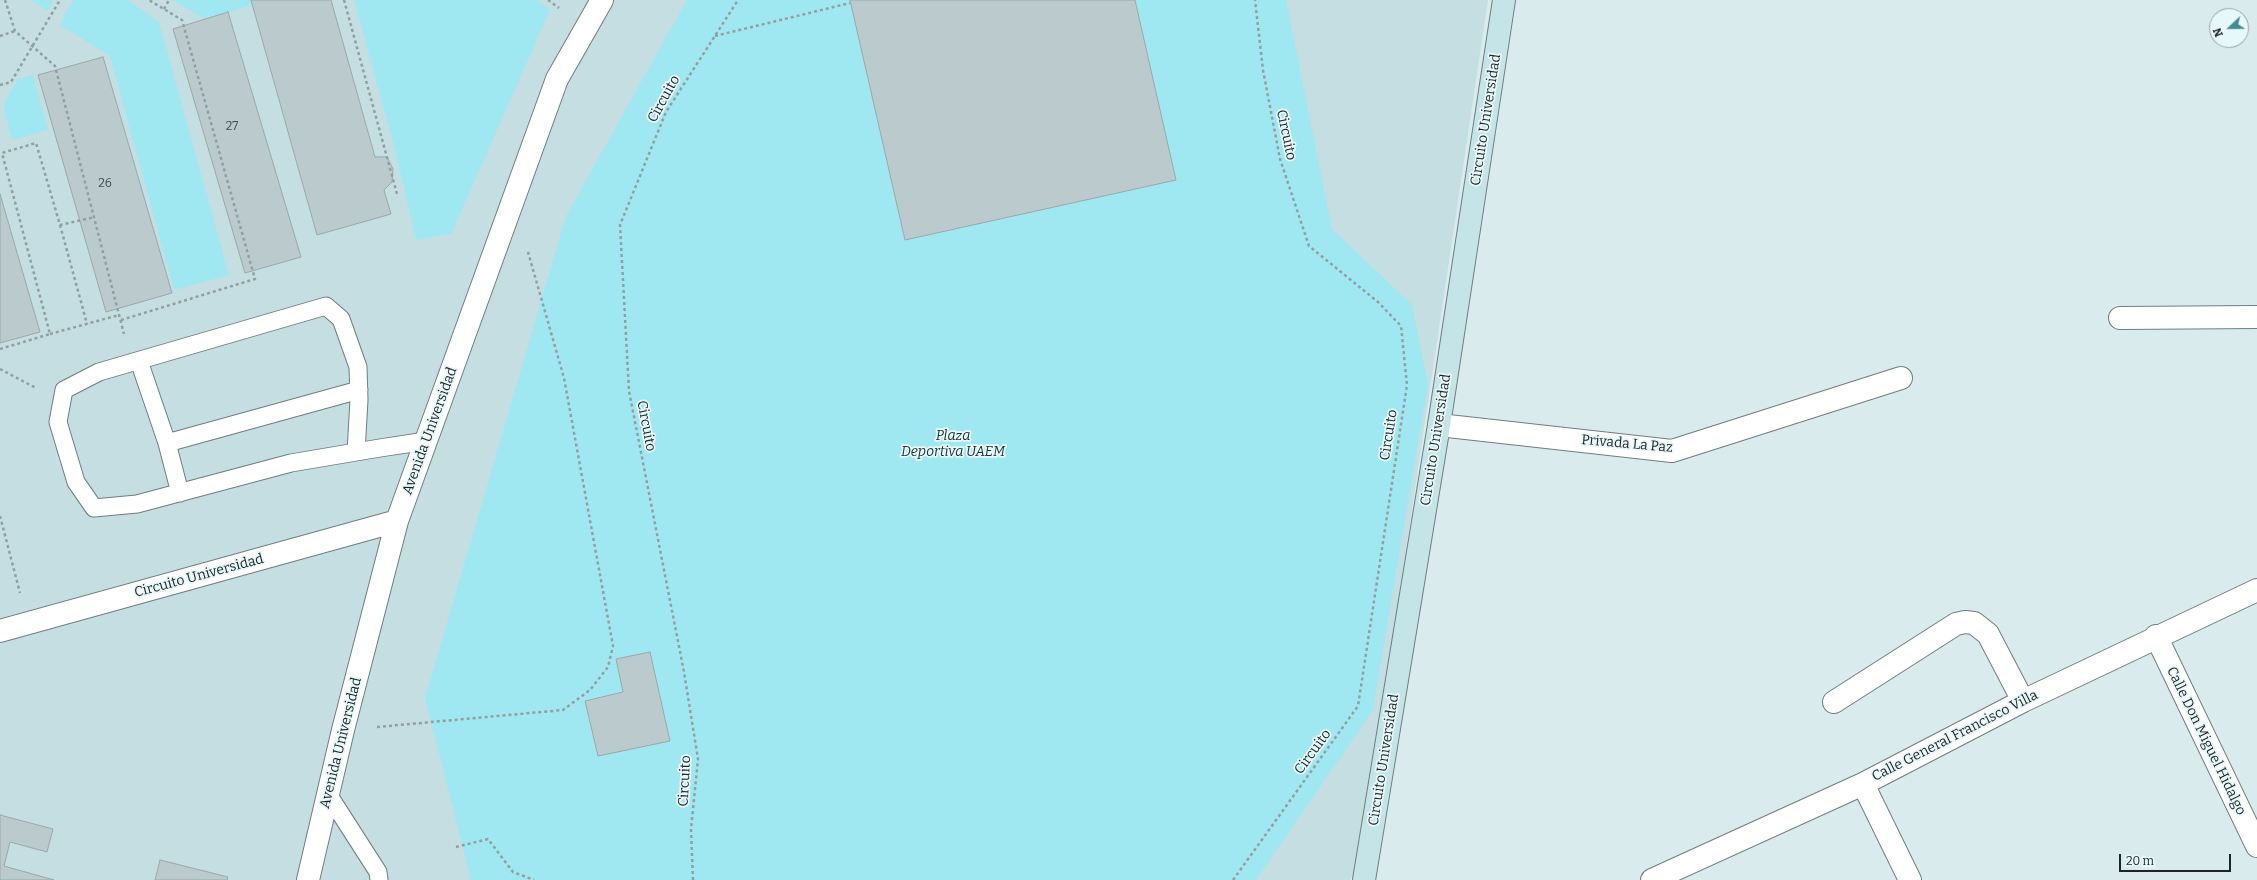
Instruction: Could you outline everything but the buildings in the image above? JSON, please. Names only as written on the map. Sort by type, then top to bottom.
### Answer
[{"type":"street","name":"Avenida Universidad","points":[[308,880],[343,730],[397,521],[557,79],[602,0]]},
{"type":"street","name":"Circuito Universidad","points":[[1364,880],[1439,425],[1504,0]]},
{"type":"street","points":[[2120,318],[2257,317]]},
{"type":"street","name":"Privada La Paz","points":[[1439,425],[1672,451],[1901,378]]},
{"type":"street","name":"Circuito Universidad","points":[[0,631],[397,521]]},
{"type":"street","name":"Calle General Francisco Villa","points":[[1652,880],[1862,784],[2023,701],[2156,636],[2257,590]]},
{"type":"street","points":[[1834,702],[1956,624],[1965,622],[1974,623],[1988,634],[2023,701]]},
{"type":"street","name":"Calle Don Miguel Hidalgo","points":[[2156,636],[2257,846]]},
{"type":"street","points":[[1862,784],[1910,880]]},
{"type":"lane","points":[[356,452],[359,390],[358,367],[341,319],[326,306],[99,372],[64,390],[58,422],[76,482],[94,508],[137,504],[291,463],[426,441]]},
{"type":"lane","points":[[139,361],[167,443],[180,493]]},
{"type":"lane","points":[[167,443],[359,390]]},
{"type":"lane","points":[[328,794],[378,872],[379,880]]},
{"type":"path","points":[[5,0],[15,31],[55,66],[95,217],[120,320],[124,334],[139,361]]},
{"type":"path","points":[[0,85],[11,82],[60,0]]},
{"type":"path","points":[[120,320],[255,280],[182,20],[149,0]]},
{"type":"path","points":[[164,9],[169,0]]},
{"type":"path","points":[[344,0],[397,194]]},
{"type":"path","points":[[548,0],[559,8]]},
{"type":"path","name":"Circuito","points":[[692,880],[691,829],[698,760],[684,672],[629,391],[620,225],[666,112],[738,0]]},
{"type":"path","name":"Circuito","points":[[1233,880],[1358,706],[1407,384],[1401,326],[1378,302],[1309,246],[1280,158],[1263,70],[1255,0]]},
{"type":"path","points":[[714,37],[850,3]]},
{"type":"path","points":[[0,36],[15,31]]},
{"type":"path","points":[[50,334],[2,153],[36,143],[87,324]]},
{"type":"path","points":[[343,730],[563,710],[590,690],[608,667],[613,646],[564,378],[513,199]]},
{"type":"path","points":[[60,225],[95,217]]},
{"type":"path","points":[[0,349],[119,315]]},
{"type":"path","points":[[0,369],[16,377]]},
{"type":"path","points":[[0,516],[28,623]]},
{"type":"path","points":[[456,846],[488,839],[513,872],[534,880]]},
{"type":"shaded area","points":[[0,0],[1488,0],[1359,864],[1350,880],[0,880]]},
{"type":"green space","points":[[31,0],[53,0],[48,11]]},
{"type":"green space","points":[[73,0],[128,0],[159,22],[229,275],[174,290],[110,56],[60,25]]},
{"type":"green space","points":[[173,0],[250,0],[252,5],[205,19]]},
{"type":"green space","points":[[354,0],[537,0],[550,10],[451,234],[416,240],[395,149]]},
{"type":"green space","name":"Plaza Deportiva UAEM","points":[[687,0],[1286,0],[1332,229],[1412,305],[1428,384],[1373,710],[1256,880],[471,880],[425,698],[566,216]]},
{"type":"green space","points":[[33,75],[48,130],[12,140],[3,106],[18,79]]}]
